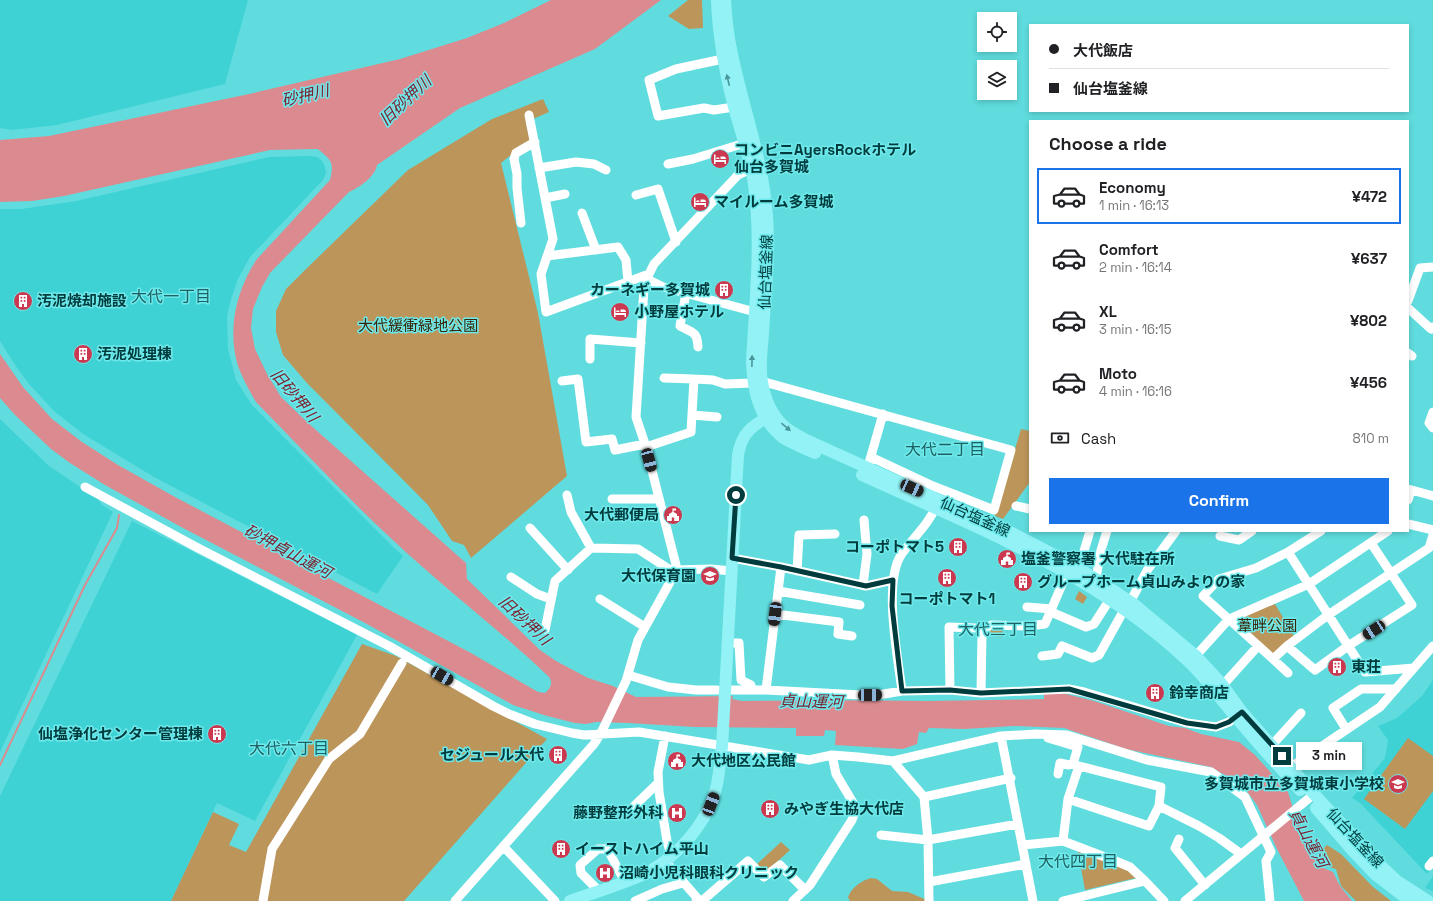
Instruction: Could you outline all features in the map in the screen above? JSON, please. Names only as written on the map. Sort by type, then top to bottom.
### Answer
[{"type":"main road","name":"仙台塩釜線","points":[[716,0],[723,59],[734,107],[745,143],[764,188],[769,244],[768,272],[761,362],[757,382]]},
{"type":"main road","name":"仙台塩釜線","points":[[725,0],[726,22],[756,167],[758,234],[752,362],[757,382],[766,400],[769,416],[775,430],[786,440],[937,504],[1014,534],[1079,568],[1110,599],[1127,606]]},
{"type":"main road","name":"仙台塩釜線","points":[[769,416],[806,440],[869,463],[937,504],[1067,573],[1095,584],[1127,606],[1223,685],[1239,714],[1307,799],[1376,875],[1410,901]]},
{"type":"main road","points":[[570,901],[625,882],[650,871],[669,857],[695,830],[711,804],[719,776],[722,747],[739,448],[746,432],[753,425],[769,416]]},
{"type":"main road","name":"仙台塩釜線","points":[[1193,659],[1214,689],[1272,745],[1291,767],[1307,799],[1397,881],[1428,901]]},
{"type":"street","points":[[723,59],[676,69],[649,80],[658,116],[704,108],[714,110],[734,107]]},
{"type":"street","points":[[530,115],[553,239],[541,274],[546,312],[648,276]]},
{"type":"street","points":[[521,223],[517,174],[514,158],[516,153],[534,142]]},
{"type":"street","points":[[668,164],[745,143]]},
{"type":"street","points":[[539,168],[576,162],[594,164],[606,170]]},
{"type":"street","points":[[457,900],[602,733],[626,678],[638,640],[675,571],[676,565],[645,445],[636,417],[644,288],[654,264],[738,175],[756,167]]},
{"type":"street","points":[[636,195],[658,189],[676,242]]},
{"type":"street","points":[[545,198],[565,194]]},
{"type":"street","points":[[582,214],[596,250]]},
{"type":"street","points":[[547,256],[618,247],[626,260],[628,282]]},
{"type":"street","points":[[1409,298],[1420,268],[1433,267]]},
{"type":"street","points":[[648,276],[663,287],[755,312]]},
{"type":"street","points":[[686,293],[680,326],[694,333],[698,337],[698,347]]},
{"type":"street","points":[[1409,309],[1431,329],[1433,327]]},
{"type":"street","points":[[590,359],[590,338],[641,343]]},
{"type":"street","points":[[664,378],[694,378],[713,380],[725,384],[757,382],[882,414],[1011,450],[994,510],[869,463],[882,414]]},
{"type":"street","points":[[562,382],[578,379],[586,442],[612,439],[615,450],[645,445],[691,432],[694,378]]},
{"type":"street","points":[[1433,412],[1429,423],[1433,428]]},
{"type":"street","points":[[692,415],[717,417]]},
{"type":"street","points":[[85,487],[198,548],[389,646],[509,714],[535,724],[584,735],[639,732],[722,747],[809,760],[832,755],[893,761],[1001,736],[1036,734],[1067,736],[1147,760],[1210,772],[1245,797],[1268,845],[1271,852],[1266,861],[1270,901]]},
{"type":"street","points":[[1409,489],[1433,496]]},
{"type":"street","points":[[567,495],[571,512],[591,548]]},
{"type":"street","points":[[612,499],[659,500]]},
{"type":"street","points":[[902,691],[892,606],[893,580],[900,556],[932,516],[937,504]]},
{"type":"street","points":[[1016,506],[1029,509]]},
{"type":"street","points":[[863,585],[867,554],[864,520]]},
{"type":"street","points":[[1409,524],[1433,530]]},
{"type":"street","points":[[530,528],[568,570]]},
{"type":"street","points":[[1079,568],[1090,532]]},
{"type":"street","points":[[1095,584],[1101,550],[1107,532]]},
{"type":"street","points":[[1042,656],[1058,654],[1062,646],[1092,658],[1099,655],[1148,569],[1175,532]]},
{"type":"street","points":[[1220,536],[1239,540],[1251,532]]},
{"type":"street","points":[[1288,673],[1203,596],[1219,579],[1256,568],[1288,552],[1318,532]]},
{"type":"street","points":[[1193,659],[1229,619],[1309,584],[1387,532]]},
{"type":"street","points":[[797,571],[799,535],[835,534]]},
{"type":"street","points":[[1273,659],[1287,646],[1328,615],[1430,548],[1433,535]]},
{"type":"street","points":[[1287,646],[1315,670],[1348,646],[1412,605],[1371,543]]},
{"type":"street","points":[[545,630],[555,581],[591,548],[638,549],[675,571],[711,569],[731,571]]},
{"type":"street","points":[[1288,552],[1365,672],[1414,668]]},
{"type":"street","points":[[732,558],[781,567],[866,586],[893,580]]},
{"type":"street","points":[[766,690],[781,567]]},
{"type":"street","points":[[981,693],[982,633],[986,628],[994,625],[1028,626],[1045,624],[1067,573]]},
{"type":"street","points":[[511,577],[537,594],[551,599]]},
{"type":"street","points":[[778,591],[860,605]]},
{"type":"street","points":[[600,599],[645,626]]},
{"type":"street","points":[[1027,608],[1051,610],[1086,627],[1094,624],[1110,599]]},
{"type":"street","points":[[775,614],[839,622],[838,634],[852,636]]},
{"type":"street","points":[[950,690],[950,627],[975,628]]},
{"type":"street","points":[[727,643],[739,643],[741,680],[751,684],[751,690]]},
{"type":"street","points":[[1223,685],[1258,646]]},
{"type":"street","points":[[1291,767],[1380,707],[1433,646]]},
{"type":"street","points":[[262,901],[272,849],[330,759],[360,734],[402,663]]},
{"type":"street","points":[[626,678],[668,687],[696,690],[766,690],[861,695],[878,695],[902,691],[950,690],[981,693],[1069,689],[1187,723],[1216,727],[1229,722],[1239,714]]},
{"type":"street","points":[[1346,729],[1333,708],[1361,689],[1396,688]]},
{"type":"street","points":[[1272,745],[1301,713]]},
{"type":"street","points":[[1036,734],[1078,747],[1076,765],[1068,800],[1063,841]]},
{"type":"street","points":[[665,736],[658,772],[658,784],[669,848],[669,857],[683,882],[699,901],[748,861],[764,878],[780,865],[805,890]]},
{"type":"street","points":[[1001,736],[1033,901]]},
{"type":"street","points":[[793,901],[810,885],[839,841],[855,812],[855,806],[836,774],[832,755]]},
{"type":"street","points":[[893,761],[924,797],[928,840],[929,901]]},
{"type":"street","points":[[1058,774],[1060,764],[1076,765],[1161,787],[1158,806],[1149,826],[1068,800]]},
{"type":"street","points":[[924,797],[1010,778]]},
{"type":"street","points":[[628,812],[658,784]]},
{"type":"street","points":[[1185,901],[1307,799]]},
{"type":"street","points":[[1158,806],[1199,826],[1241,854]]},
{"type":"street","points":[[881,835],[928,840],[1018,824]]},
{"type":"street","points":[[1179,839],[1175,848],[1205,884]]},
{"type":"street","points":[[1023,846],[1063,841],[1118,862],[1130,868],[1164,901]]},
{"type":"street","points":[[504,847],[555,901]]},
{"type":"street","points":[[600,891],[581,873],[580,865],[598,849],[606,849],[609,852],[625,882]]},
{"type":"street","points":[[929,882],[1026,864]]},
{"type":"street","points":[[1064,901],[1145,881]]},
{"type":"street","points":[[635,901],[662,889],[683,882]]},
{"type":"shaded area","points":[[0,0],[248,0],[225,84],[57,125],[12,130],[0,128]]},
{"type":"shaded area","points":[[269,157],[317,157],[322,161],[326,173],[323,180],[250,257],[238,279],[231,299],[227,316],[228,349],[236,380],[252,405],[403,556],[377,594],[154,477],[83,434],[54,411],[29,384],[0,341],[0,209],[21,209],[76,201]]},
{"type":"shaded area","points":[[0,419],[49,466],[97,498],[102,505],[113,512],[0,752]]},
{"type":"shaded area","points":[[132,521],[357,635],[255,821],[217,803],[171,901],[0,901],[0,796]]},
{"type":"shaded area","name":"多賀城市立多賀城東小学校","points":[[1433,680],[1433,865],[1427,874],[1360,803],[1352,798],[1385,758],[1388,740],[1378,726],[1397,718],[1422,696]]},
{"type":"shaded area","points":[[1433,876],[1433,891],[1425,888]]},
{"type":"green space","points":[[688,0],[702,0],[703,28],[689,29],[668,16]]},
{"type":"green space","name":"大代緩衝緑地公園","points":[[543,99],[549,112],[526,122],[530,140],[501,163],[538,313],[567,476],[471,558],[464,545],[452,541],[428,505],[306,382],[283,355],[276,332],[276,311],[286,289],[408,170],[492,119]]},
{"type":"green space","points":[[1021,429],[1029,431],[1029,483],[1003,519],[995,516]]},
{"type":"green space","points":[[1079,591],[1087,597],[1083,604],[1075,599]]},
{"type":"green space","name":"葦畔公園","points":[[1275,604],[1294,636],[1277,654],[1271,654],[1237,621],[1239,617]]},
{"type":"green space","points":[[1003,628],[1002,637],[986,635],[988,630]]},
{"type":"green space","points":[[362,644],[396,656],[547,739],[404,901],[171,901],[213,812],[239,824],[229,845],[246,852]]},
{"type":"green space","points":[[1408,738],[1433,756],[1433,791],[1405,829],[1364,799]]},
{"type":"green space","points":[[781,842],[790,850],[765,873],[757,864]]},
{"type":"green space","points":[[1327,845],[1341,854],[1373,887],[1391,901],[1356,901],[1341,886],[1336,869],[1325,866],[1320,852]]},
{"type":"green space","points":[[1078,851],[1128,868],[1136,878],[1085,890]]},
{"type":"green space","points":[[871,878],[877,879],[892,891],[908,892],[929,901],[850,901],[848,897],[854,887]]},
{"type":"water","points":[[551,0],[661,0],[595,49],[460,108],[377,165],[373,174],[358,187],[349,192],[270,273],[262,287],[253,309],[251,328],[255,349],[267,374],[281,397],[307,422],[466,563],[467,579],[540,650],[556,661],[588,678],[613,686],[636,697],[740,696],[835,700],[928,701],[1044,699],[1044,694],[1066,694],[1094,701],[1169,726],[1185,728],[1201,734],[1239,742],[1255,755],[1288,792],[1296,818],[1321,867],[1333,872],[1340,886],[1352,901],[1304,901],[1277,849],[1257,805],[1246,790],[1233,780],[1211,767],[1126,749],[1064,728],[1014,726],[964,729],[929,728],[926,733],[919,732],[917,744],[903,749],[835,745],[836,731],[825,730],[824,736],[796,736],[796,728],[695,727],[596,722],[586,724],[575,723],[513,705],[365,623],[183,528],[105,485],[51,449],[15,415],[0,398],[0,354],[23,387],[52,419],[82,442],[118,465],[175,497],[471,653],[538,692],[545,693],[551,685],[549,677],[377,525],[256,402],[240,371],[233,338],[236,311],[244,284],[257,259],[330,180],[332,165],[329,159],[318,149],[270,150],[64,196],[32,201],[0,202],[0,140],[49,136],[249,94],[400,59],[467,38],[504,23]]},
{"type":"pier","points":[[734,694],[835,698],[928,699],[1042,697],[1042,694],[1044,694],[1044,699],[742,701],[732,699]]},
{"type":"waterway","points":[[0,765],[85,585],[117,528],[119,515]]},
{"type":"place","name":"コンビニAyersRockホテル 仙台多賀城","points":[[720,159]]},
{"type":"place","name":"マイルーム多賀城","points":[[700,202]]},
{"type":"place","name":"カーネギー多賀城","points":[[724,290]]},
{"type":"place","name":"汚泥焼却施設","points":[[23,301]]},
{"type":"place","name":"小野屋ホテル","points":[[620,312]]},
{"type":"place","name":"汚泥処理棟","points":[[83,354]]},
{"type":"place","name":"大代郵便局","points":[[673,515]]},
{"type":"place","name":"コーポトマト5","points":[[958,547]]},
{"type":"place","name":"塩釜警察署 大代駐在所","points":[[1007,559]]},
{"type":"place","name":"大代保育園","points":[[710,576]]},
{"type":"place","name":"コーポトマト1","points":[[947,578]]},
{"type":"place","name":"グループホーム貞山みよりの家","points":[[1023,582]]},
{"type":"place","name":"東荘","points":[[1337,667]]},
{"type":"place","name":"鈴幸商店","points":[[1155,693]]},
{"type":"place","name":"仙塩浄化センター管理棟","points":[[217,734]]},
{"type":"place","name":"セジュール大代","points":[[558,755]]},
{"type":"place","name":"大代地区公民館","points":[[677,761]]},
{"type":"place","name":"多賀城市立多賀城東小学校","points":[[1398,784]]},
{"type":"place","name":"みやぎ生協大代店","points":[[770,809]]},
{"type":"place","name":"藤野整形外科","points":[[677,813]]},
{"type":"place","name":"イーストハイム平山","points":[[561,849]]},
{"type":"place","name":"沼崎小児科眼科クリニック","points":[[605,873]]},
{"type":"district","name":"大代一丁目","points":[[171,296]]},
{"type":"district","name":"大代二丁目","points":[[945,449]]},
{"type":"district","name":"大代三丁目","points":[[998,629]]},
{"type":"district","name":"大代六丁目","points":[[289,748]]},
{"type":"district","name":"大代四丁目","points":[[1078,861]]},
{"type":"route","points":[[736,495],[732,558],[781,567],[866,586],[893,580],[892,606],[902,691],[950,690],[981,693],[1069,689],[1084,692],[1187,723],[1216,727],[1229,722],[1242,712],[1282,756]]},
{"type":"water label","name":"砂押川","points":[[305,95]]},
{"type":"water label","name":"旧砂押川","points":[[405,100]]},
{"type":"water label","name":"旧砂押川","points":[[295,395]]},
{"type":"water label","name":"砂押貞山運河","points":[[288,551]]},
{"type":"water label","name":"旧砂押川","points":[[525,620]]},
{"type":"water label","name":"貞山運河","points":[[811,701]]},
{"type":"water label","name":"貞山運河","points":[[1309,838]]}]
